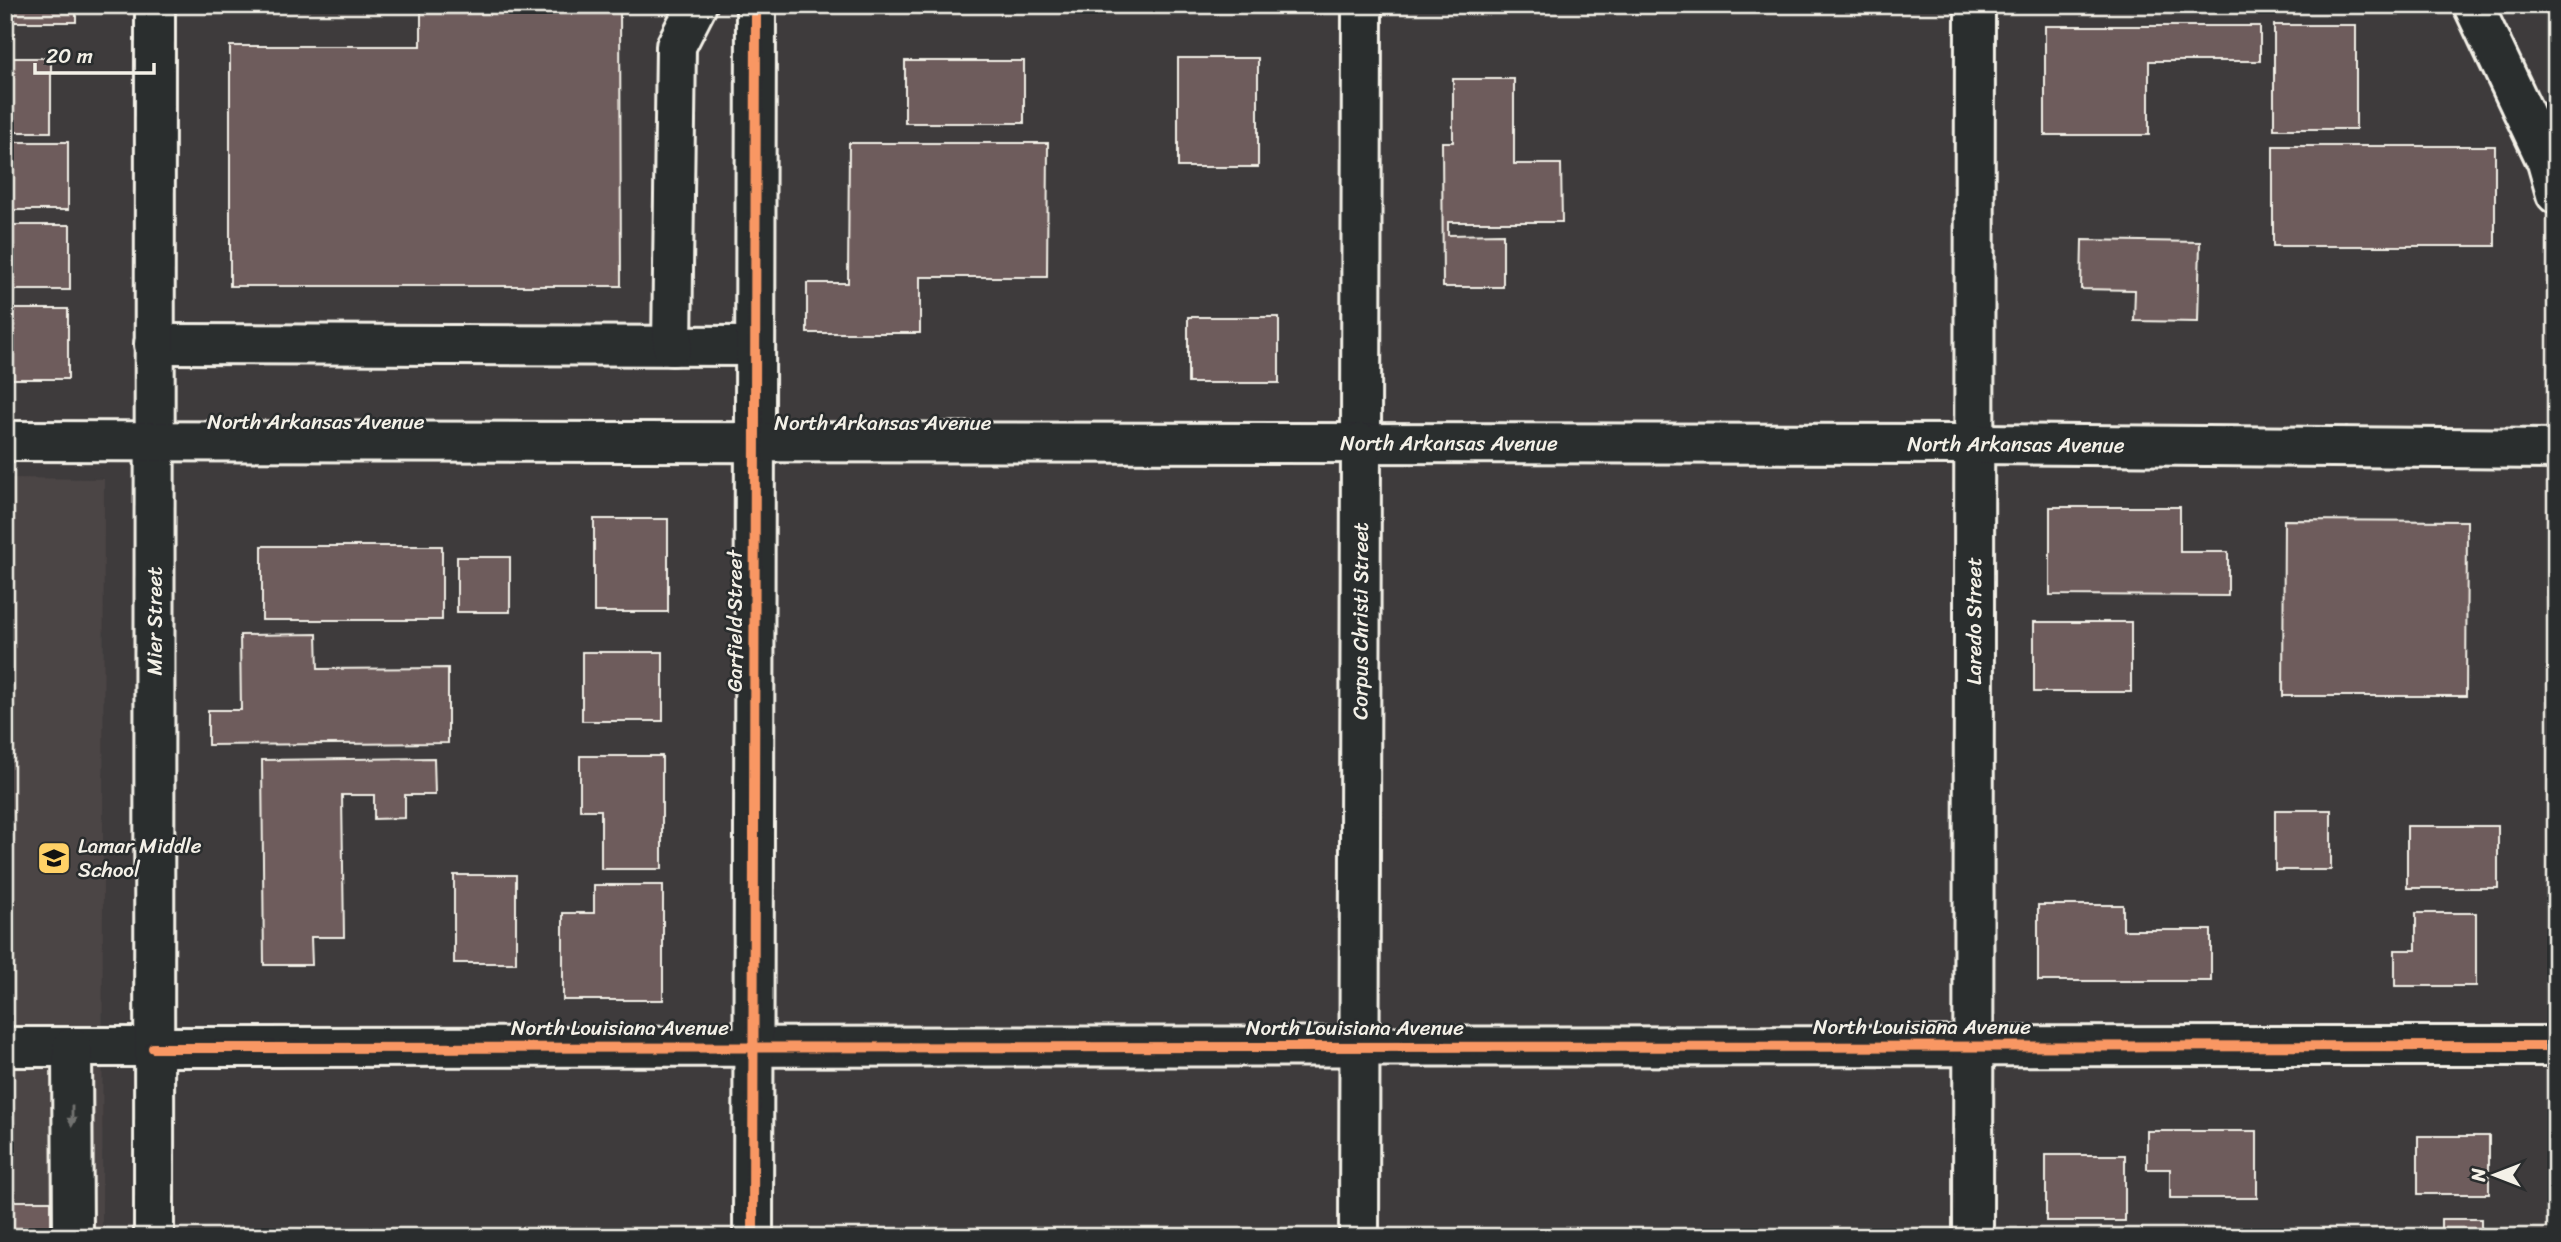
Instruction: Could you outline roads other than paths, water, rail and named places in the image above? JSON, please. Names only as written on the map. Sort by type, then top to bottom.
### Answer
[{"type":"street","name":"Mier Street","points":[[154,1237],[155,5]]},
{"type":"street","points":[[672,346],[676,46],[698,5]]},
{"type":"street","name":"Garfield Street","points":[[753,1237],[756,5]]},
{"type":"street","name":"Corpus Christi Street","points":[[1359,1237],[1362,5]]},
{"type":"street","name":"Laredo Street","points":[[1973,1237],[1975,5]]},
{"type":"street","points":[[2473,5],[2547,162],[2556,194]]},
{"type":"street","points":[[154,344],[755,346]]},
{"type":"street","name":"North Arkansas Avenue","points":[[5,441],[1974,444],[2556,449]]},
{"type":"street","name":"North Louisiana Avenue","points":[[5,1046],[2556,1046]]},
{"type":"street","points":[[72,1048],[73,1237]]},
{"type":"place","name":"Lamar Middle School","points":[[54,858]]}]
